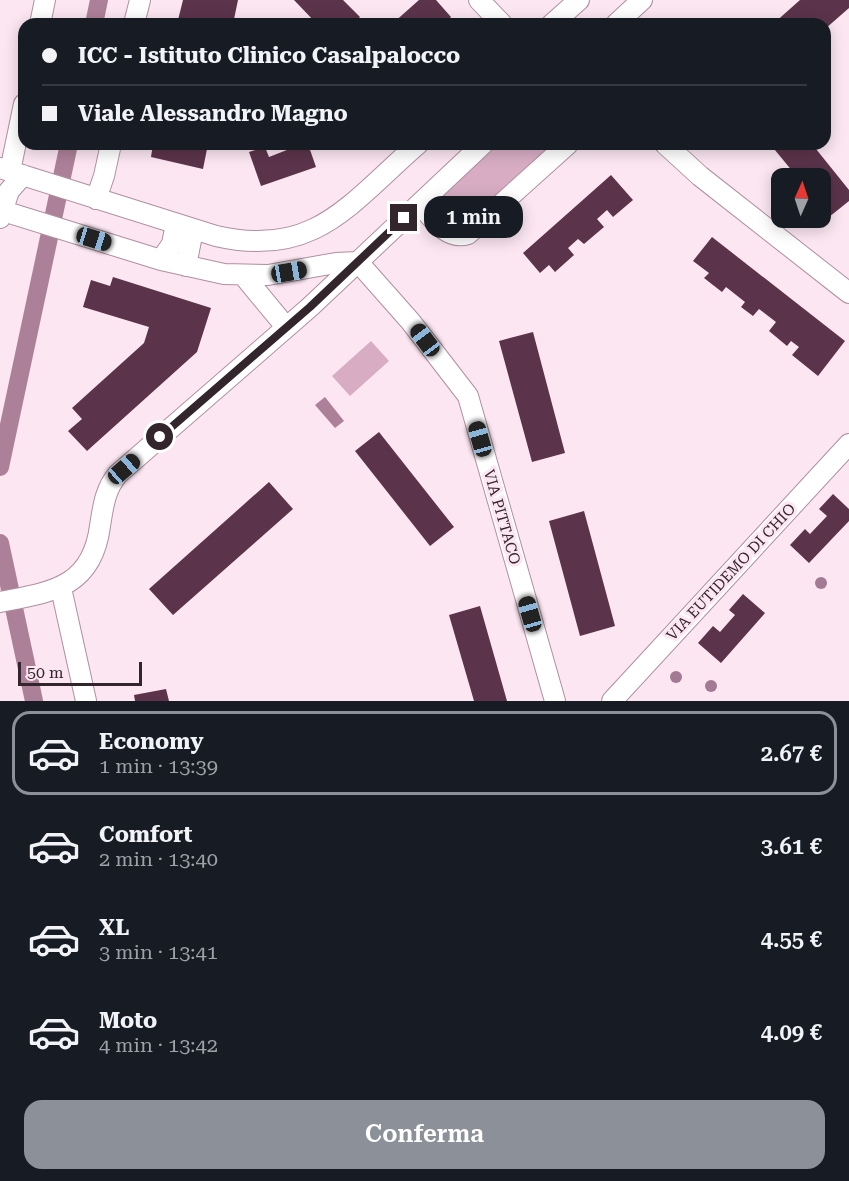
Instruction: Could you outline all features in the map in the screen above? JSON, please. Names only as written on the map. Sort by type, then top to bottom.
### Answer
[{"type":"street","points":[[41,18],[45,0]]},
{"type":"street","points":[[136,18],[140,0]]},
{"type":"street","points":[[479,0],[496,18]]},
{"type":"street","points":[[559,18],[579,0]]},
{"type":"street","points":[[622,18],[642,0]]},
{"type":"street","points":[[20,150],[18,174],[0,213],[72,232],[161,260],[243,275],[268,275],[336,263],[358,262]]},
{"type":"street","points":[[89,197],[104,176],[110,150]]},
{"type":"street","points":[[18,174],[184,227],[250,242],[274,243],[299,237],[333,218],[411,150]]},
{"type":"street","points":[[0,602],[53,591],[81,573],[93,552],[105,496],[114,478],[358,262],[476,150]]},
{"type":"street","points":[[420,204],[448,231],[460,236],[468,234],[561,150]]},
{"type":"street","points":[[672,150],[700,176],[849,293]]},
{"type":"street","points":[[161,260],[184,227]]},
{"type":"street","points":[[184,227],[186,266]]},
{"type":"street","name":"VIA PITTACO","points":[[358,262],[411,322],[468,396],[555,701]]},
{"type":"street","points":[[243,275],[286,327]]},
{"type":"street","name":"VIA EUTIDEMO DI CHIO","points":[[612,701],[849,444]]},
{"type":"street","points":[[53,591],[86,701]]},
{"type":"shaded area","points":[[489,150],[548,150],[460,231],[433,202]]},
{"type":"shaded area","points":[[371,341],[389,361],[350,396],[332,376]]},
{"type":"shaded area","points":[[325,397],[344,421],[335,428],[315,405]]},
{"type":"building","points":[[183,0],[238,0],[234,18],[178,18]]},
{"type":"building","points":[[294,0],[343,0],[360,17],[359,18],[311,18]]},
{"type":"building","points":[[419,0],[436,0],[451,17],[450,18],[399,18]]},
{"type":"building","points":[[800,0],[849,0],[849,8],[831,24],[831,18],[780,18]]},
{"type":"building","points":[[152,150],[207,150],[203,169],[151,157]]},
{"type":"building","points":[[266,150],[269,157],[287,150],[310,150],[316,167],[261,186],[249,152]]},
{"type":"building","points":[[775,150],[817,150],[849,190],[849,201],[831,215],[831,168],[790,168]]},
{"type":"building","points":[[611,175],[633,200],[613,217],[607,210],[597,219],[604,227],[584,244],[578,239],[568,248],[574,255],[555,272],[549,265],[540,273],[523,253]]},
{"type":"building","points":[[712,237],[845,341],[818,376],[792,355],[799,347],[791,341],[787,346],[769,331],[776,322],[759,309],[753,316],[741,307],[745,302],[726,287],[722,292],[704,278],[709,273],[693,261]]},
{"type":"building","points":[[113,277],[211,308],[197,352],[87,451],[68,431],[82,419],[72,408],[144,343],[149,327],[83,307],[91,280],[110,286]]},
{"type":"building","points":[[533,332],[565,453],[532,462],[499,341]]},
{"type":"building","points":[[379,432],[454,527],[430,546],[355,451]]},
{"type":"building","points":[[269,482],[293,509],[173,615],[149,589]]},
{"type":"building","points":[[833,494],[849,509],[849,521],[809,563],[790,545],[805,529],[810,534],[827,516],[819,509]]},
{"type":"building","points":[[584,511],[615,626],[580,636],[549,521]]},
{"type":"building","points":[[743,594],[765,613],[721,663],[698,643],[713,626],[720,632],[735,615],[729,610]]},
{"type":"building","points":[[480,606],[507,701],[474,701],[449,615]]},
{"type":"building","points":[[166,689],[169,701],[135,701],[134,695]]},
{"type":"waterway","points":[[95,18],[99,0]]},
{"type":"waterway","points":[[0,467],[68,150]]},
{"type":"waterway","points":[[0,543],[34,701]]},
{"type":"route","points":[[160,437],[310,307],[404,218]]}]
